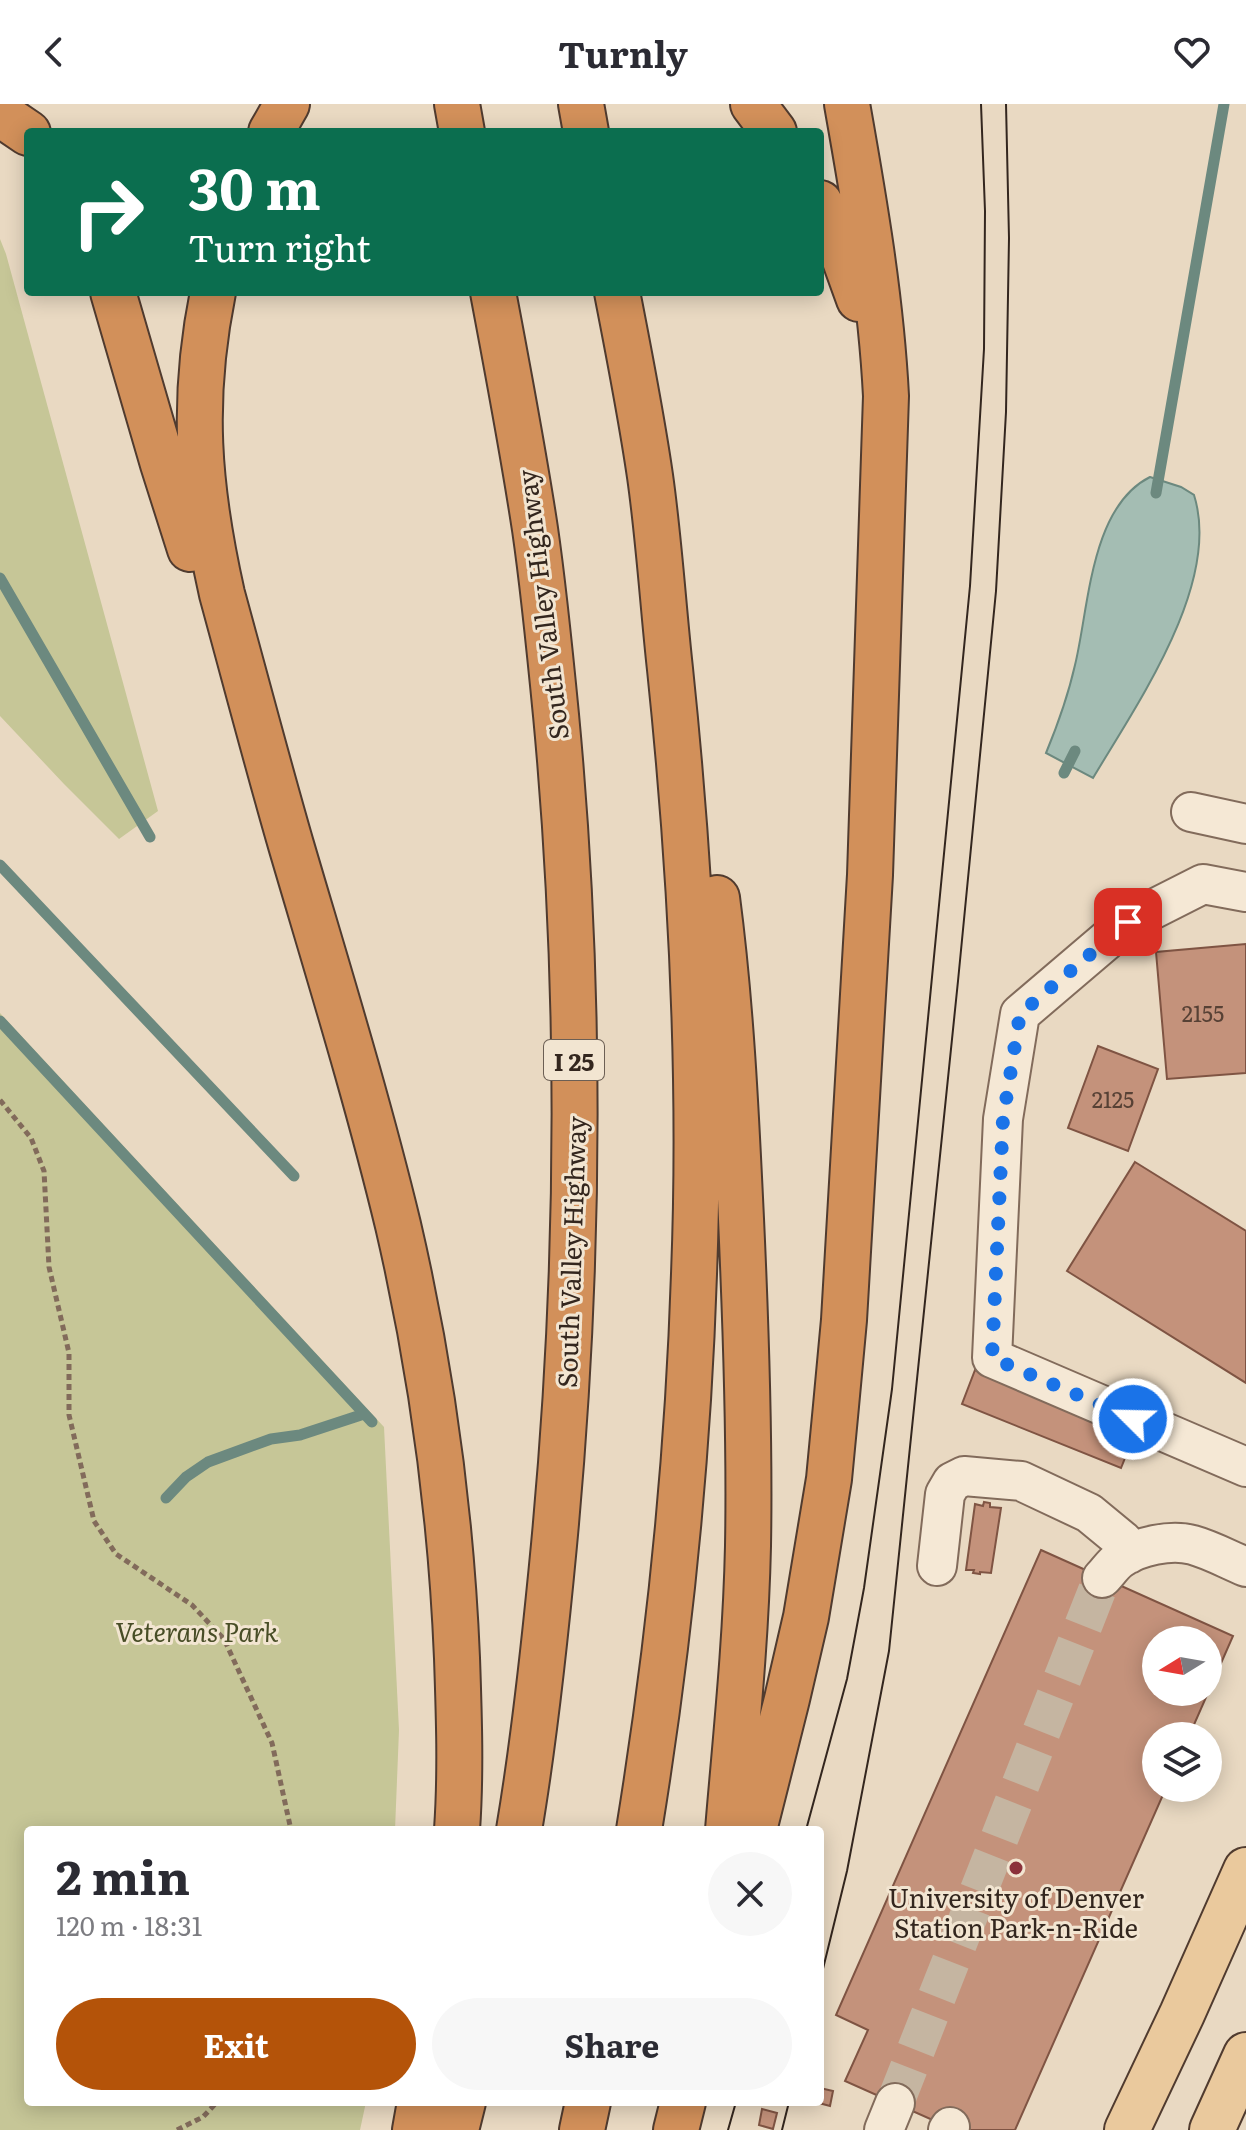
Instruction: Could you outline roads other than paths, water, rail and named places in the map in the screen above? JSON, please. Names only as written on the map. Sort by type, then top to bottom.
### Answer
[{"type":"highway","points":[[273,128],[287,104]]},
{"type":"highway","points":[[753,104],[771,128]]},
{"type":"highway","points":[[755,1826],[806,1617],[829,1479],[844,1320],[870,875],[886,396],[884,350],[871,251],[847,104]]},
{"type":"highway","points":[[0,114],[24,130]]},
{"type":"highway","points":[[824,212],[855,286],[866,324],[878,407],[882,491]]},
{"type":"highway","points":[[114,296],[180,519],[291,843]]},
{"type":"highway","points":[[212,296],[199,400],[205,512],[222,594],[398,1225],[429,1385],[441,1462],[453,1578],[460,1745],[457,1826]]},
{"type":"highway","name":"South Valley Highway","points":[[494,296],[517,417],[548,638],[566,840],[573,991],[574,1228],[569,1359],[544,1652],[520,1826]]},
{"type":"highway","points":[[618,296],[699,763],[719,914],[737,1136],[748,1437],[748,1547],[728,1826]]},
{"type":"highway","points":[[640,1826],[663,1660],[680,1504],[695,1273],[691,927],[684,801],[651,479]]},
{"type":"highway","points":[[415,2130],[419,2106]]},
{"type":"highway","points":[[456,2130],[462,2106]]},
{"type":"highway","points":[[582,2130],[587,2106]]},
{"type":"highway","points":[[674,2130],[679,2106]]},
{"type":"main road","points":[[1127,2130],[1246,1870]]},
{"type":"main road","points":[[1212,2130],[1246,2055]]},
{"type":"lane","points":[[1191,812],[1246,824]]},
{"type":"lane","points":[[1246,892],[1203,884],[1128,922],[1020,1014],[1003,1119],[992,1358],[1246,1467]]},
{"type":"lane","points":[[937,1566],[945,1494],[952,1482],[964,1476],[1021,1481],[1089,1513],[1123,1541],[1116,1566],[1147,1547],[1191,1544],[1246,1567]]},
{"type":"waterway","points":[[1156,493],[1224,104]]},
{"type":"waterway","points":[[0,578],[150,837]]},
{"type":"waterway","points":[[1064,773],[1075,751]]},
{"type":"waterway","points":[[0,865],[294,1176]]},
{"type":"waterway","points":[[0,1021],[372,1422]]},
{"type":"waterway","points":[[166,1498],[186,1477],[208,1462],[271,1439],[300,1435],[364,1414]]},
{"type":"tunnel","points":[[895,2103],[1102,1578]]},
{"type":"tram line","points":[[807,1826],[847,1679],[864,1588],[892,1389],[970,586],[984,349],[985,211],[981,104]]},
{"type":"tram line","points":[[824,1965],[847,1871],[889,1651],[958,981],[996,591],[1006,412],[1009,238],[1006,104]]},
{"type":"tram line","points":[[728,2130],[735,2106]]},
{"type":"tram line","points":[[782,2130],[788,2106]]},
{"type":"place","name":"University of Denver Station Park-n-Ride","points":[[1016,1868]]},
{"type":"park label","name":"Veterans Park","points":[[197,1630]]}]
